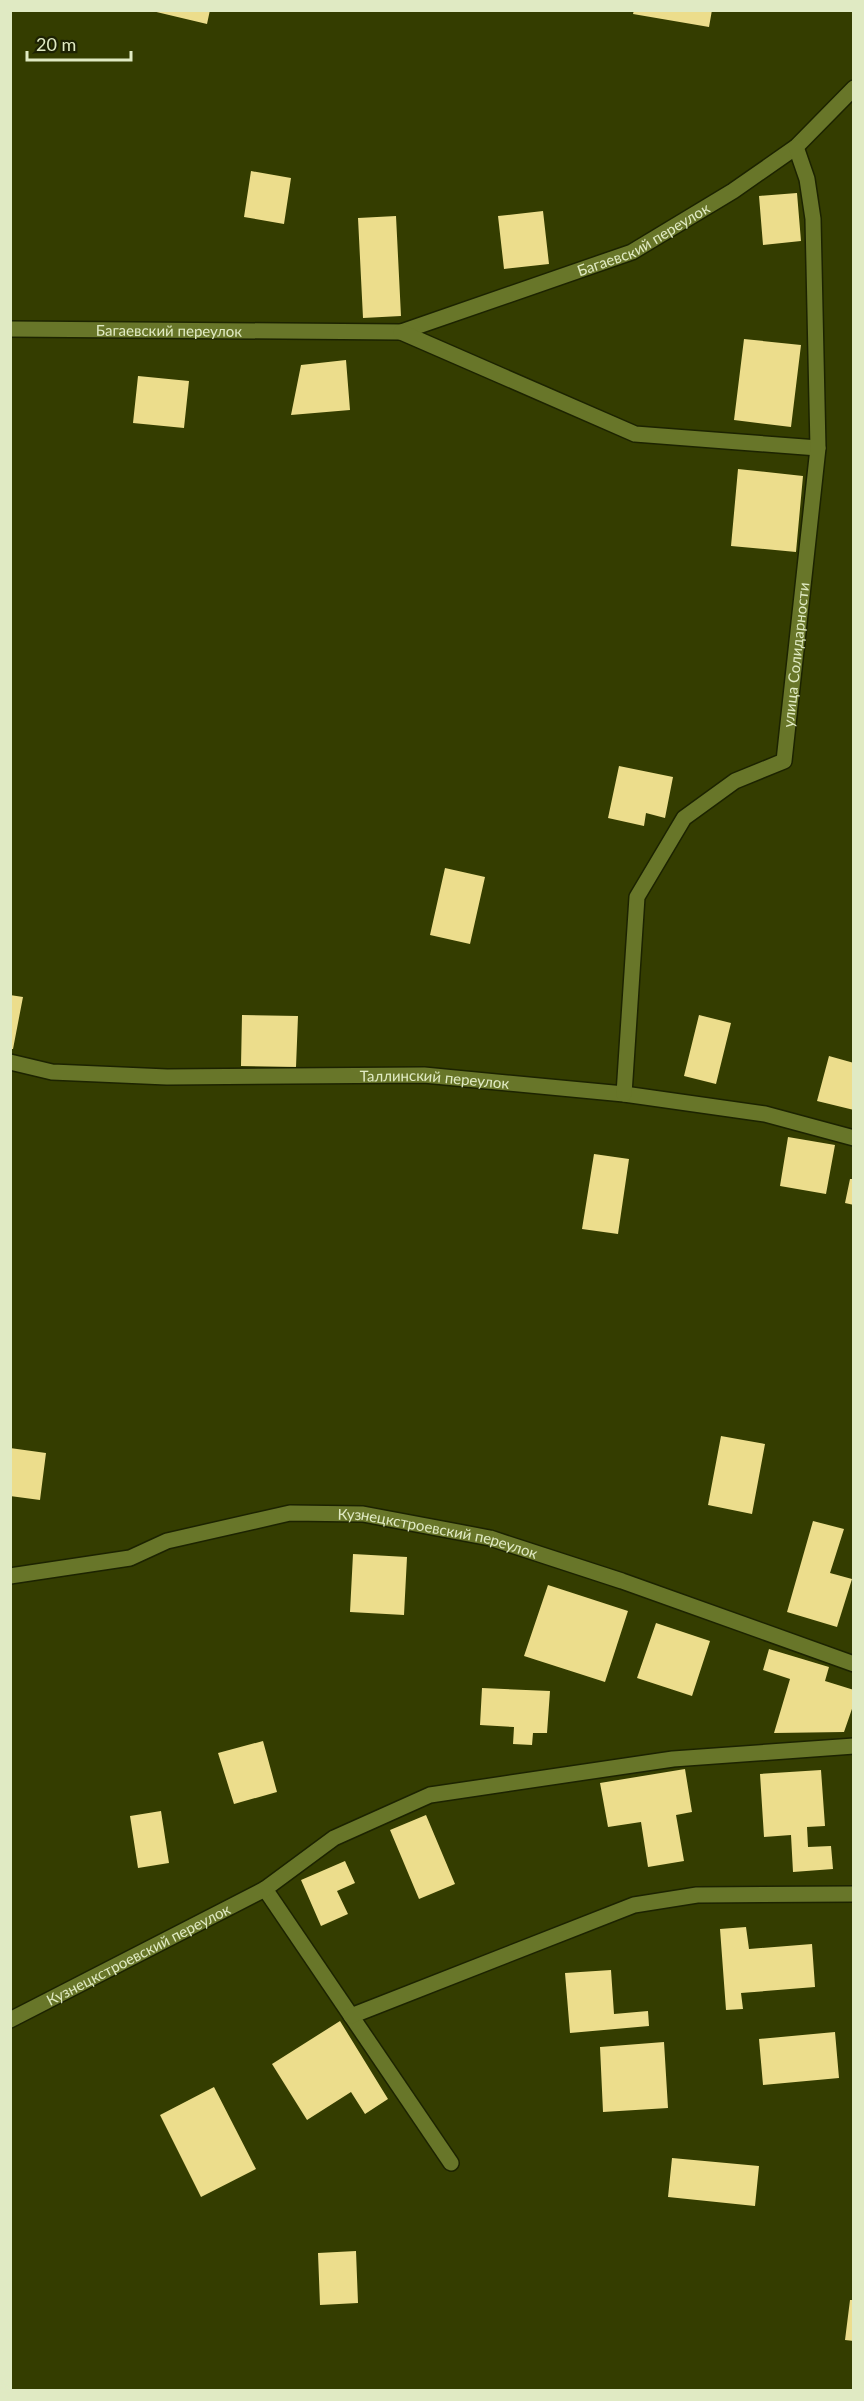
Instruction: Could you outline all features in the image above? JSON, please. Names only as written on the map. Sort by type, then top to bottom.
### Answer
[{"type":"street","name":"Багаевский переулок","points":[[10,329],[400,332],[632,252],[733,191],[796,147],[854,88]]},
{"type":"street","name":"улица Солидарности","points":[[624,1094],[637,897],[684,819],[735,781],[784,761],[818,448],[813,219],[807,179],[796,147]]},
{"type":"street","name":"Багаевский переулок","points":[[400,332],[635,434],[818,448]]},
{"type":"street","name":"Таллинский переулок","points":[[10,1062],[52,1072],[167,1077],[424,1075],[624,1094],[765,1114],[854,1138]]},
{"type":"street","name":"Кузнецкстроевский переулок","points":[[10,1576],[130,1558],[167,1541],[290,1513],[363,1514],[490,1538],[622,1581],[854,1664]]},
{"type":"street","name":"Кузнецкстроевский переулок","points":[[10,2020],[265,1889],[334,1838],[430,1795],[673,1759],[854,1746]]},
{"type":"street","points":[[265,1889],[452,2163]]},
{"type":"street","points":[[351,2016],[634,1905],[698,1895],[854,1894]]},
{"type":"building","points":[[148,10],[210,10],[207,24]]},
{"type":"building","points":[[634,10],[712,10],[709,27],[633,14]]},
{"type":"building","points":[[251,171],[291,178],[284,224],[244,217]]},
{"type":"building","points":[[797,193],[801,241],[763,245],[759,196]]},
{"type":"building","points":[[543,211],[549,264],[504,269],[498,216]]},
{"type":"building","points":[[396,216],[401,316],[363,318],[358,218]]},
{"type":"building","points":[[744,339],[801,345],[791,427],[734,420]]},
{"type":"building","points":[[346,360],[350,410],[291,415],[301,365]]},
{"type":"building","points":[[138,376],[189,381],[184,428],[133,423]]},
{"type":"building","points":[[738,469],[803,476],[796,552],[731,546]]},
{"type":"building","points":[[619,766],[673,777],[665,818],[646,813],[644,826],[608,818]]},
{"type":"building","points":[[445,868],[485,877],[470,944],[430,935]]},
{"type":"building","points":[[10,995],[23,997],[13,1049],[10,1049]]},
{"type":"building","points":[[242,1015],[298,1016],[296,1067],[241,1066]]},
{"type":"building","points":[[699,1015],[731,1023],[716,1084],[684,1076]]},
{"type":"building","points":[[829,1056],[854,1063],[854,1110],[817,1101]]},
{"type":"building","points":[[788,1137],[835,1145],[826,1194],[780,1186]]},
{"type":"building","points":[[594,1154],[629,1159],[618,1234],[582,1229]]},
{"type":"building","points":[[850,1179],[854,1179],[854,1205],[845,1203]]},
{"type":"building","points":[[721,1436],[765,1444],[752,1514],[708,1505]]},
{"type":"building","points":[[10,1448],[46,1453],[40,1500],[10,1496]]},
{"type":"building","points":[[813,1521],[844,1529],[830,1573],[852,1579],[837,1627],[787,1612]]},
{"type":"building","points":[[353,1554],[407,1557],[404,1615],[350,1612]]},
{"type":"building","points":[[548,1585],[628,1611],[605,1682],[524,1656]]},
{"type":"building","points":[[656,1623],[710,1641],[692,1696],[637,1678]]},
{"type":"building","points":[[769,1649],[829,1667],[825,1681],[854,1690],[854,1703],[844,1732],[774,1733],[790,1679],[763,1670]]},
{"type":"building","points":[[482,1688],[550,1691],[547,1733],[533,1733],[532,1745],[513,1744],[514,1727],[480,1725]]},
{"type":"building","points":[[263,1741],[277,1792],[234,1804],[218,1753]]},
{"type":"building","points":[[685,1769],[692,1812],[676,1815],[684,1861],[648,1867],[641,1822],[608,1827],[600,1783]]},
{"type":"building","points":[[821,1770],[825,1826],[807,1827],[808,1847],[831,1846],[833,1869],[793,1872],[791,1835],[764,1837],[760,1774]]},
{"type":"building","points":[[161,1811],[169,1863],[138,1868],[130,1816]]},
{"type":"building","points":[[426,1815],[455,1884],[419,1899],[390,1830]]},
{"type":"building","points":[[345,1861],[355,1883],[337,1891],[348,1914],[321,1926],[301,1880]]},
{"type":"building","points":[[746,1927],[749,1949],[812,1944],[815,1987],[741,1993],[743,2009],[726,2010],[720,1929]]},
{"type":"building","points":[[611,1970],[614,2014],[648,2011],[649,2026],[570,2033],[565,1973]]},
{"type":"building","points":[[340,2021],[388,2099],[365,2114],[351,2092],[307,2120],[272,2064]]},
{"type":"building","points":[[835,2032],[839,2078],[763,2085],[759,2039]]},
{"type":"building","points":[[664,2042],[668,2108],[603,2112],[600,2047]]},
{"type":"building","points":[[214,2087],[256,2169],[201,2197],[160,2115]]},
{"type":"building","points":[[672,2158],[759,2166],[755,2206],[668,2197]]},
{"type":"building","points":[[356,2251],[358,2303],[320,2305],[318,2253]]},
{"type":"building","points":[[850,2300],[854,2300],[854,2341],[845,2340]]}]
